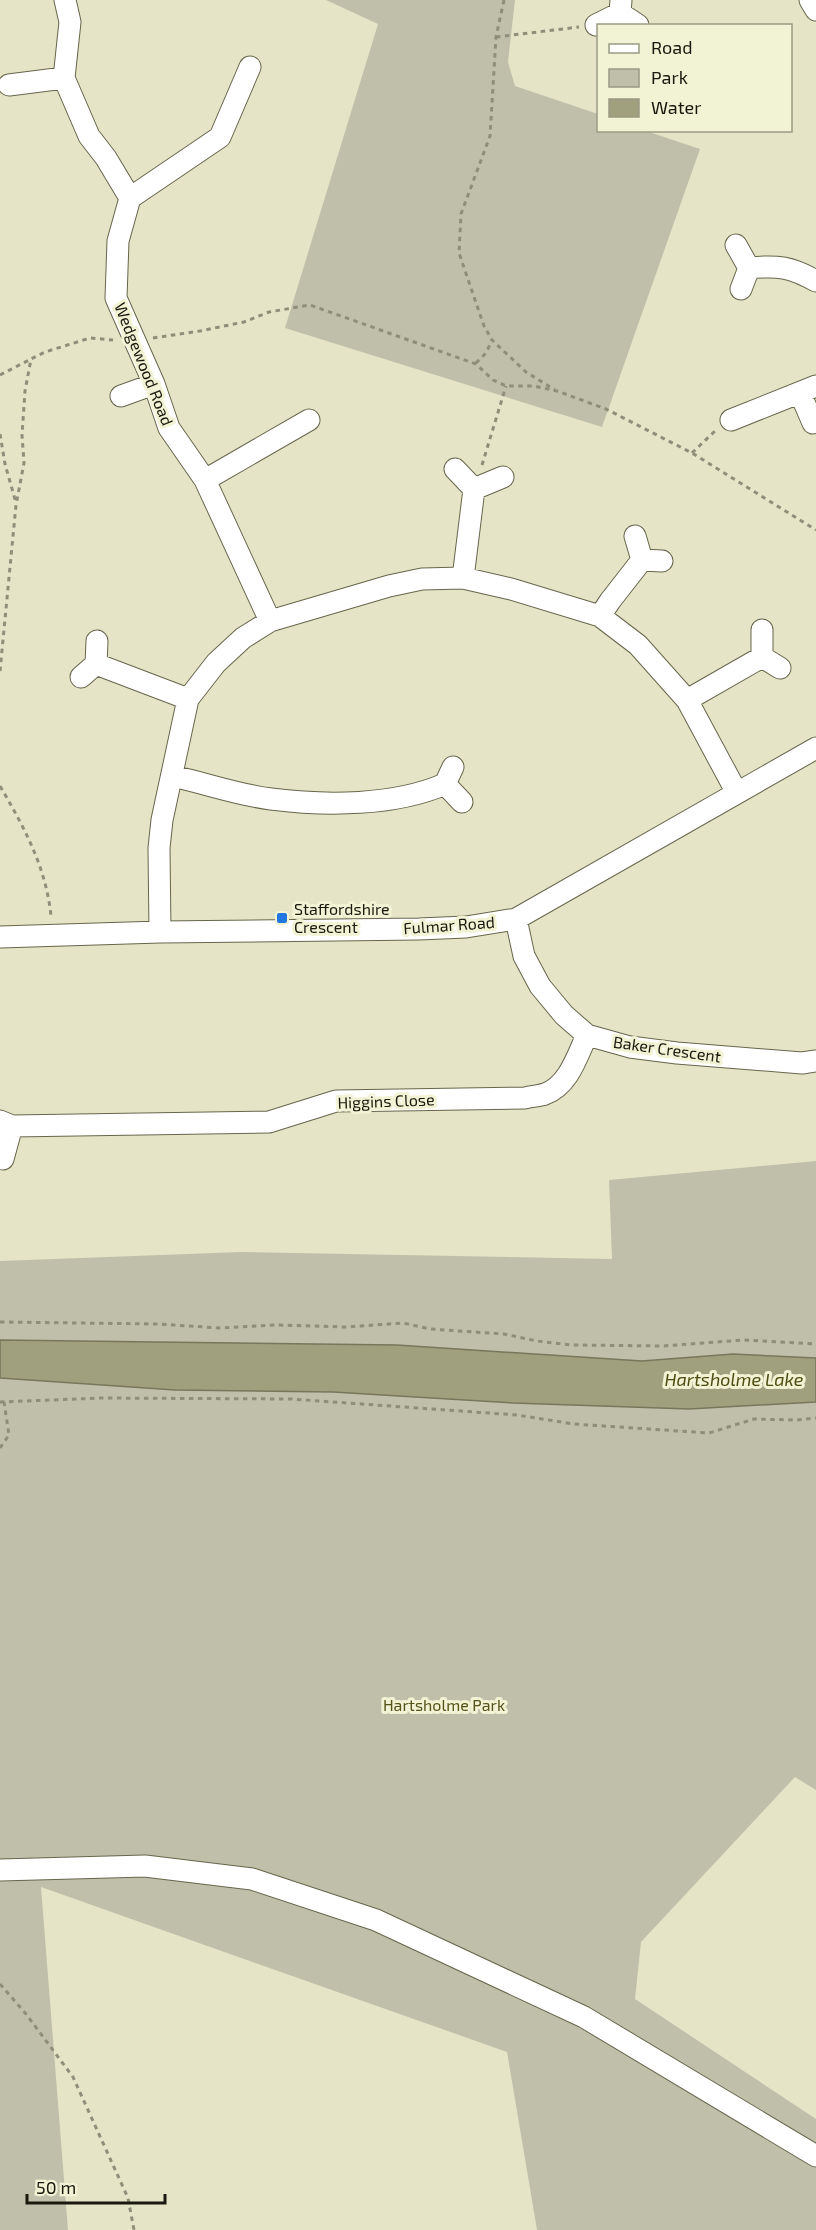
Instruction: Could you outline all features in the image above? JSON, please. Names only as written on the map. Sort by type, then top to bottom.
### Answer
[{"type":"street","points":[[65,0],[70,22],[64,78],[88,136],[106,158],[130,198],[220,137],[250,67]]},
{"type":"street","points":[[810,0],[816,10]]},
{"type":"street","points":[[597,24],[620,7],[637,24]]},
{"type":"street","points":[[9,85],[64,78]]},
{"type":"street","name":"Wedgewood Road","points":[[130,198],[118,241],[116,298],[154,384],[169,428],[205,480],[270,621]]},
{"type":"street","points":[[736,245],[749,268]]},
{"type":"street","points":[[749,268],[775,266],[795,270],[816,281]]},
{"type":"street","points":[[741,289],[749,268]]},
{"type":"street","points":[[121,396],[154,384]]},
{"type":"street","points":[[731,420],[808,390],[813,423]]},
{"type":"street","points":[[205,480],[309,420]]},
{"type":"street","points":[[454,469],[474,489]]},
{"type":"street","points":[[474,489],[502,477]]},
{"type":"street","points":[[463,578],[474,489]]},
{"type":"street","points":[[600,616],[610,601],[652,561],[636,536]]},
{"type":"street","points":[[160,932],[159,848],[162,820],[188,699],[216,663],[243,638],[270,621],[389,586],[422,579],[463,578],[510,589],[600,616],[638,645],[687,700],[737,793]]},
{"type":"street","points":[[762,630],[762,657]]},
{"type":"street","points":[[97,641],[89,670],[188,699]]},
{"type":"street","points":[[687,700],[762,657]]},
{"type":"street","points":[[762,657],[780,668]]},
{"type":"street","name":"Fulmar Road","points":[[0,937],[160,932],[419,929],[466,927],[516,919],[816,748]]},
{"type":"street","points":[[172,776],[270,799],[315,802],[399,799],[422,794],[449,776],[462,802]]},
{"type":"street","name":"Baker Crescent","points":[[516,919],[524,956],[540,986],[564,1015],[587,1035],[630,1047],[677,1053],[802,1063],[816,1061]]},
{"type":"street","name":"Higgins Close","points":[[3,1159],[6,1124],[269,1122],[336,1101],[525,1098],[545,1094],[560,1084],[572,1068],[587,1035]]},
{"type":"street","points":[[0,1870],[145,1866],[252,1879],[376,1920],[584,2017],[816,2156]]},
{"type":"path","points":[[504,0],[496,37],[490,136],[461,214],[459,253],[484,326],[492,340],[526,372],[557,391]]},
{"type":"path","points":[[496,37],[596,25]]},
{"type":"path","points":[[0,375],[45,352],[90,338],[135,341],[244,322],[269,312],[310,305],[476,364],[493,380],[506,386],[534,386],[557,391],[606,409],[692,453],[816,530]]},
{"type":"path","points":[[476,364],[486,353],[492,340]]},
{"type":"path","points":[[0,671],[16,505],[24,463],[22,435],[25,391],[31,359]]},
{"type":"path","points":[[474,489],[506,386]]},
{"type":"path","points":[[692,453],[709,436],[731,420]]},
{"type":"path","points":[[0,434],[5,465],[16,505]]},
{"type":"path","points":[[0,786],[22,823],[37,857],[48,892],[53,935]]},
{"type":"path","points":[[0,1322],[147,1324],[220,1328],[276,1325],[346,1327],[403,1323],[430,1329],[504,1334],[572,1345],[663,1346],[743,1340],[816,1344]]},
{"type":"path","points":[[0,1448],[9,1435],[2,1402],[102,1398],[291,1399],[517,1415],[574,1424],[709,1433],[754,1419],[816,1418]]},
{"type":"path","points":[[0,1984],[26,2014],[73,2077],[128,2198],[134,2230]]},
{"type":"green space","points":[[326,0],[515,0],[508,62],[515,86],[597,114],[597,132],[649,132],[700,149],[602,427],[285,328],[378,24]]},
{"type":"green space","points":[[816,1161],[816,1358],[733,1354],[642,1361],[397,1345],[0,1340],[0,1261],[241,1252],[612,1259],[609,1180]]},
{"type":"green space","name":"Hartsholme Park","points":[[0,1378],[175,1390],[333,1392],[513,1403],[689,1409],[816,1402],[816,1790],[795,1777],[641,1942],[635,1999],[816,2119],[816,2230],[537,2230],[507,2052],[41,1887],[68,2230],[0,2230]]},
{"type":"water","name":"Hartsholme Lake","points":[[0,1340],[397,1345],[642,1361],[733,1354],[816,1358],[816,1402],[689,1409],[513,1403],[333,1392],[175,1390],[0,1378]]},
{"type":"place","name":"Staffordshire Crescent","points":[[282,918]]}]
